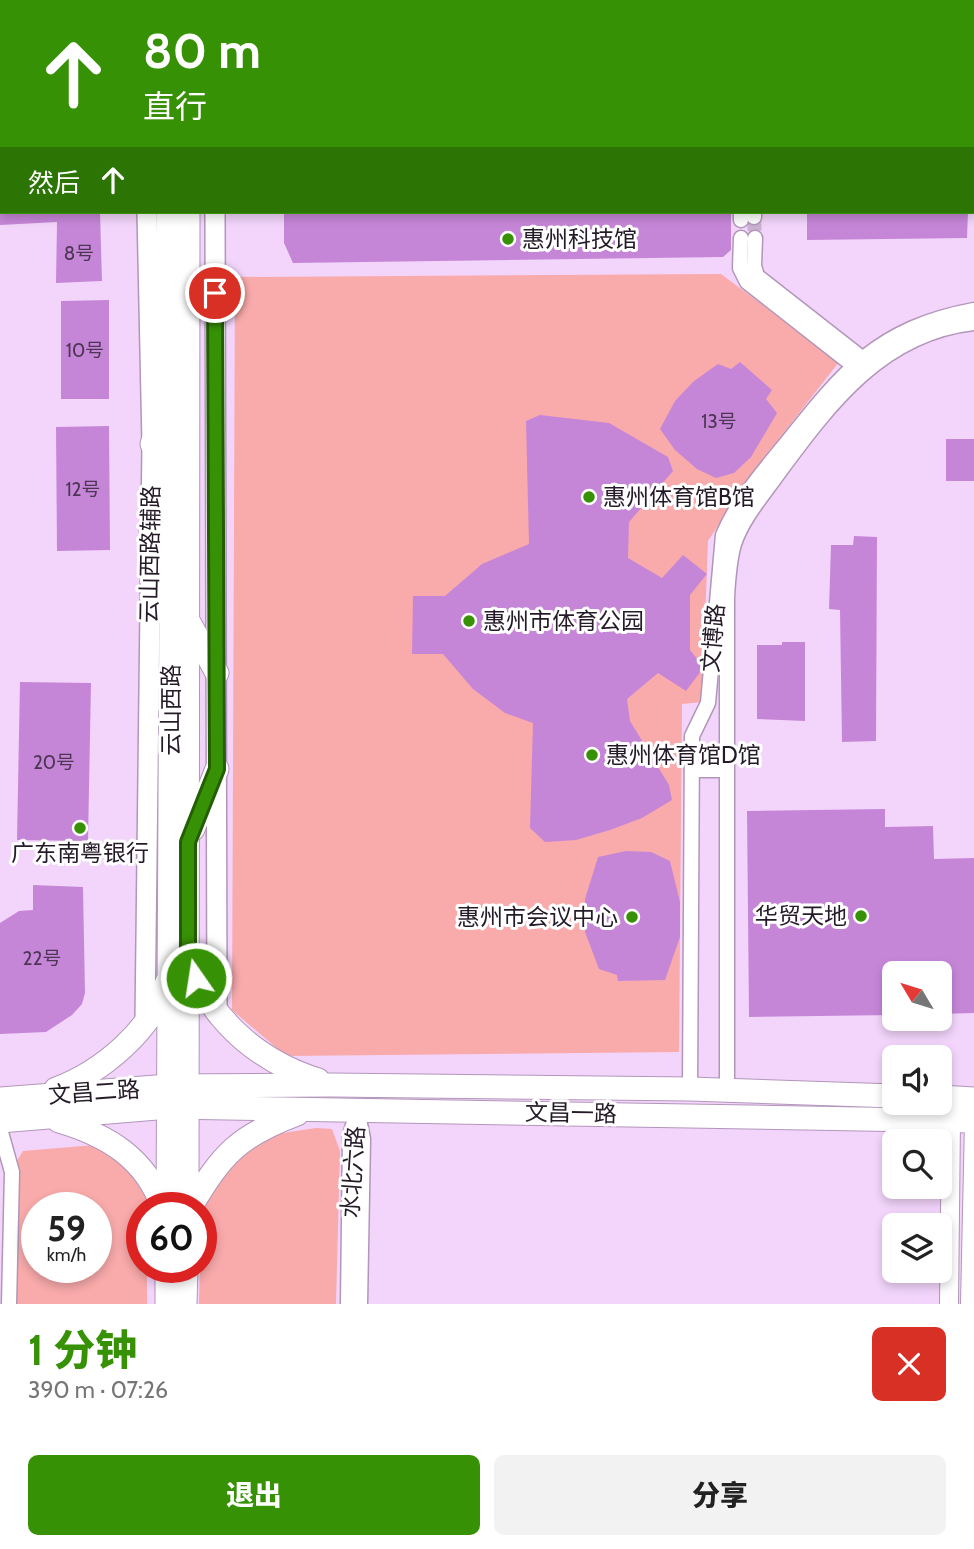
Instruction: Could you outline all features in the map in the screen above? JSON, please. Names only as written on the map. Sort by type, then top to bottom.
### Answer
[{"type":"main road","name":"云山西路辅路","points":[[145,1022],[152,444],[147,214]]},
{"type":"main road","name":"云山西路","points":[[168,214],[179,1096],[187,1192]]},
{"type":"main road","name":"云山西路","points":[[179,965],[188,842],[188,214]]},
{"type":"main road","points":[[215,214],[217,1014]]},
{"type":"main road","points":[[152,444],[170,393]]},
{"type":"main road","points":[[150,532],[171,590]]},
{"type":"main road","points":[[188,621],[217,673]]},
{"type":"main road","points":[[188,842],[217,769]]},
{"type":"main road","points":[[157,1192],[127,1153],[41,1106],[87,1074],[130,1039],[145,1022],[179,965],[217,1014],[259,1052],[286,1068],[331,1084]]},
{"type":"main road","name":"文昌一路","points":[[179,1096],[331,1084],[690,1089],[882,1096]]},
{"type":"main road","name":"云山西路","points":[[167,1192],[179,1096]]},
{"type":"main road","name":"文昌一路","points":[[179,1096],[310,1109],[966,1120]]},
{"type":"main road","name":"文昌二路","points":[[0,1099],[41,1106],[179,1096]]},
{"type":"main road","name":"文昌二路","points":[[0,1121],[41,1106]]},
{"type":"main road","points":[[199,1192],[216,1166],[245,1137],[310,1109]]},
{"type":"main road","points":[[167,1283],[167,1304]]},
{"type":"main road","points":[[185,1304],[186,1283]]},
{"type":"street","points":[[748,238],[740,268],[747,282],[862,366]]},
{"type":"street","name":"文博路","points":[[727,1090],[724,770],[727,597],[735,543],[754,506],[818,419],[862,366],[894,336],[936,317],[974,310]]},
{"type":"street","name":"文博路","points":[[690,1089],[692,736],[708,703],[723,535],[730,517],[756,481],[838,379],[926,334],[974,323]]},
{"type":"street","points":[[692,771],[724,770]]},
{"type":"street","points":[[958,1098],[966,1120],[970,1304]]},
{"type":"street","name":"水北六路","points":[[348,1304],[350,1135],[358,1109]]},
{"type":"street","name":"水北六路","points":[[358,1109],[363,1139],[360,1304]]},
{"type":"street","points":[[949,1304],[966,1120]]},
{"type":"street","points":[[0,1129],[12,1172],[9,1304]]},
{"type":"green space","name":"惠州市体育公园","points":[[721,274],[839,362],[756,468],[708,541],[702,702],[682,704],[679,1052],[286,1056],[232,1010],[235,277]]},
{"type":"green space","points":[[316,1128],[332,1129],[340,1151],[336,1304],[199,1304],[199,1283],[217,1283],[217,1192],[212,1192],[242,1153],[263,1136]]},
{"type":"green space","points":[[95,1145],[119,1152],[146,1190],[126,1192],[126,1283],[147,1283],[147,1304],[7,1304],[10,1172],[23,1151]]},
{"type":"building","points":[[0,214],[100,214],[102,281],[56,283],[57,222],[0,225]]},
{"type":"building","name":"惠州科技馆","points":[[284,214],[731,214],[731,250],[723,257],[293,263],[284,243]]},
{"type":"building","points":[[807,214],[968,214],[967,238],[807,240]]},
{"type":"building","points":[[109,300],[109,399],[61,399],[61,301]]},
{"type":"building","points":[[740,362],[772,390],[766,399],[777,413],[751,457],[734,473],[716,478],[697,469],[675,450],[660,429],[675,401],[694,381],[718,364],[731,369]]},
{"type":"building","points":[[540,415],[609,423],[668,457],[673,471],[629,522],[628,558],[662,578],[683,555],[707,574],[690,595],[690,650],[702,665],[701,671],[686,691],[658,673],[627,699],[630,721],[669,785],[672,800],[642,818],[610,830],[576,840],[545,842],[530,828],[533,723],[505,713],[473,689],[443,654],[412,654],[413,596],[445,596],[482,564],[529,544],[526,421]]},
{"type":"building","points":[[109,426],[110,550],[57,551],[56,427]]},
{"type":"building","points":[[946,439],[974,439],[974,481],[946,481]]},
{"type":"building","points":[[854,536],[877,537],[876,741],[842,742],[840,610],[829,609],[831,545],[853,545]]},
{"type":"building","points":[[782,642],[805,642],[805,721],[757,719],[757,645],[782,645]]},
{"type":"building","points":[[20,682],[91,683],[88,841],[17,840]]},
{"type":"building","name":"华贸天地","points":[[885,809],[885,827],[933,826],[934,859],[974,858],[974,1013],[952,1014],[952,961],[882,961],[882,1015],[749,1017],[747,811]]},
{"type":"building","name":"惠州市会议中心","points":[[626,851],[651,852],[670,861],[680,902],[680,937],[665,980],[618,981],[617,975],[599,969],[585,932],[585,899],[598,857]]},
{"type":"building","points":[[33,885],[83,887],[85,993],[82,1004],[72,1015],[46,1032],[0,1034],[0,923],[19,911],[33,910]]},
{"type":"tunnel","points":[[754,217],[755,238]]},
{"type":"place","name":"惠州科技馆","points":[[508,239]]},
{"type":"place","name":"惠州体育馆B馆","points":[[589,497]]},
{"type":"place","name":"惠州市体育公园","points":[[469,621]]},
{"type":"place","name":"惠州体育馆D馆","points":[[592,755]]},
{"type":"place","name":"广东南粤银行","points":[[80,828]]},
{"type":"place","name":"华贸天地","points":[[861,916]]},
{"type":"place","name":"惠州市会议中心","points":[[632,917]]},
{"type":"route","points":[[196,978],[188,960],[188,842],[217,769],[215,293]]}]
